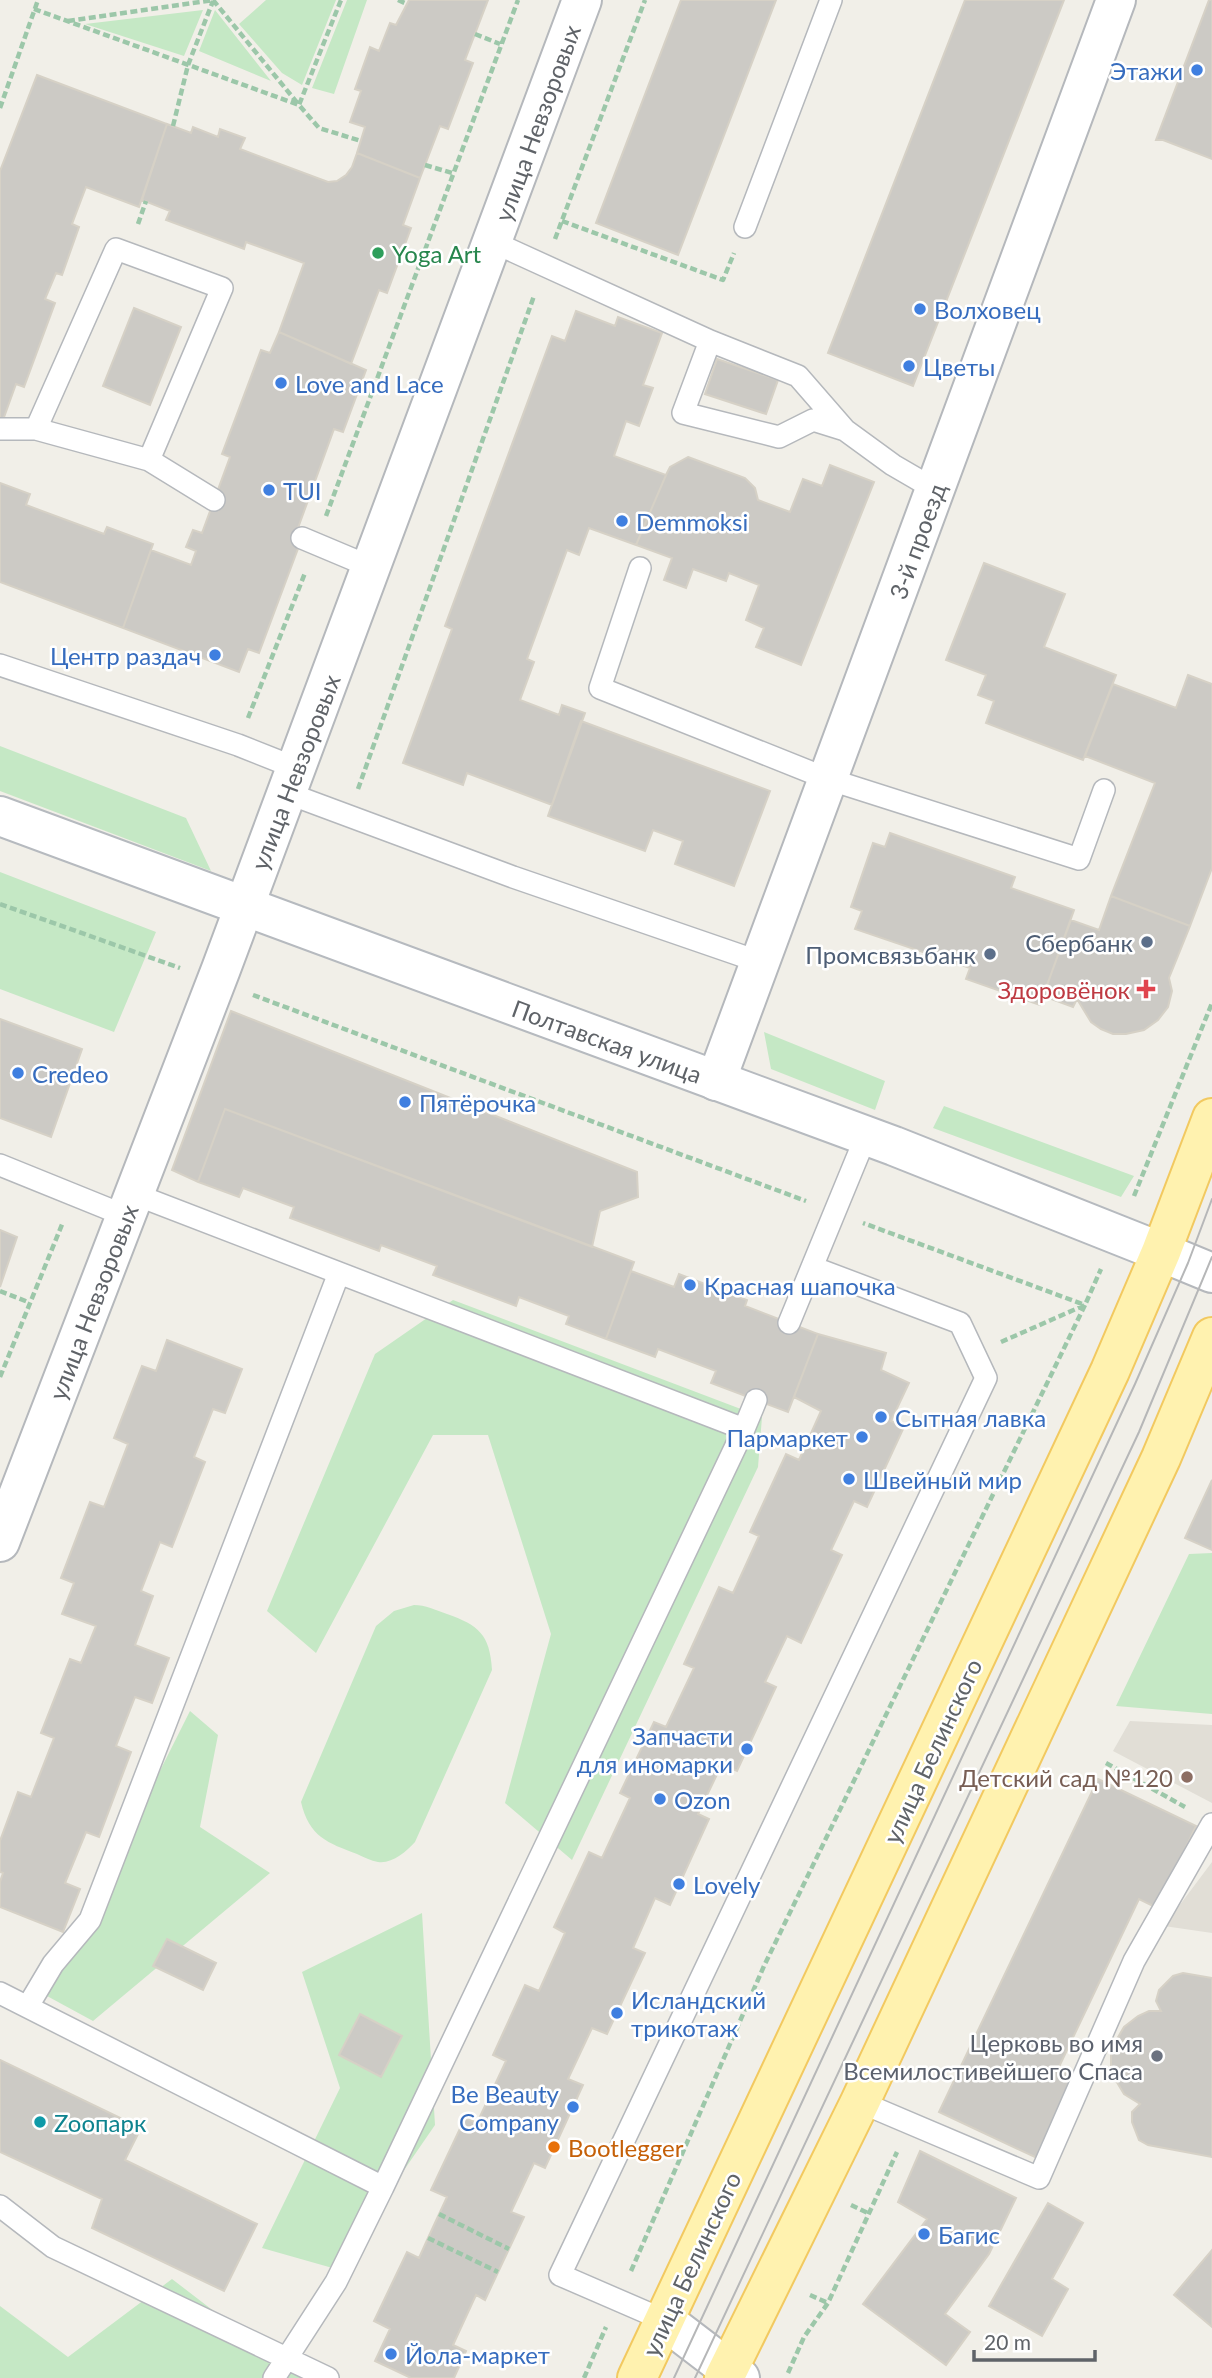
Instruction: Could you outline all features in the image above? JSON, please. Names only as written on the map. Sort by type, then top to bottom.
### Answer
[{"type":"main road","name":"улица Белинского","points":[[637,2378],[1104,1383],[1161,1252],[1212,1118]]},
{"type":"main road","points":[[731,2375],[1161,1458],[1212,1337]]},
{"type":"street","name":"улица Невзоровых","points":[[0,1542],[245,906],[582,0]]},
{"type":"street","name":"3-й проезд","points":[[716,1081],[1116,0]]},
{"type":"street","name":"Полтавская улица","points":[[0,816],[866,1136],[1212,1273]]},
{"type":"street","points":[[664,2320],[731,2375]]},
{"type":"lane","points":[[745,227],[831,0]]},
{"type":"lane","points":[[492,242],[710,341],[798,376],[845,430],[893,465],[936,490]]},
{"type":"lane","points":[[36,429],[116,249],[222,288],[149,460]]},
{"type":"lane","points":[[710,341],[683,413],[779,437],[813,420],[845,430]]},
{"type":"lane","points":[[0,429],[36,429],[149,460],[214,500]]},
{"type":"lane","points":[[309,541],[372,567]]},
{"type":"lane","points":[[640,568],[600,688],[828,779],[1079,859],[1104,790]]},
{"type":"lane","points":[[0,664],[238,745],[348,816],[513,877],[761,962]]},
{"type":"lane","points":[[789,1323],[866,1136]]},
{"type":"lane","points":[[0,1166],[74,1195],[130,1205],[339,1273],[744,1429]]},
{"type":"lane","points":[[664,2320],[561,2275],[986,1378],[960,1322],[812,1267]]},
{"type":"lane","points":[[28,2006],[53,1964],[89,1920],[339,1273]]},
{"type":"lane","points":[[274,2378],[336,2282],[383,2187],[756,1400]]},
{"type":"lane","points":[[860,2102],[1039,2178],[1134,1961],[1212,1824]]},
{"type":"lane","points":[[0,1993],[383,2187]]},
{"type":"lane","points":[[0,2206],[53,2247],[328,2378]]},
{"type":"path","points":[[0,108],[38,0]]},
{"type":"path","points":[[67,22],[213,0]]},
{"type":"path","points":[[213,0],[319,128],[361,141]]},
{"type":"path","points":[[173,127],[188,65],[213,0]]},
{"type":"path","points":[[299,105],[341,0]]},
{"type":"path","points":[[398,0],[407,4]]},
{"type":"path","points":[[238,745],[309,541],[517,0]]},
{"type":"path","points":[[348,816],[545,266],[645,0]]},
{"type":"path","points":[[34,9],[299,105]]},
{"type":"path","points":[[475,34],[500,44]]},
{"type":"path","points":[[425,165],[452,173]]},
{"type":"path","points":[[562,221],[723,280]]},
{"type":"path","points":[[1134,1196],[1212,1003]]},
{"type":"path","points":[[0,1377],[74,1195]]},
{"type":"path","points":[[974,1353],[1085,1305],[1102,1268]]},
{"type":"path","points":[[0,1290],[29,1302]]},
{"type":"path","points":[[1106,1763],[1188,1809]]},
{"type":"path","points":[[788,2373],[804,2337],[828,2303],[910,2125]]},
{"type":"path","points":[[847,2203],[870,2214]]},
{"type":"path","points":[[439,2214],[509,2249]]},
{"type":"path","points":[[428,2238],[498,2272]]},
{"type":"path","points":[[806,2293],[828,2303]]},
{"type":"path","points":[[797,2333],[804,2337]]},
{"type":"shaded area","name":"Детский сад №120","points":[[1130,1721],[1212,1725],[1212,1803],[1113,1751]]},
{"type":"shaded area","points":[[1212,1862],[1212,1933],[1164,1926]]},
{"type":"green space","points":[[266,0],[336,0],[302,85],[282,73],[239,24]]},
{"type":"green space","points":[[347,0],[367,0],[334,94],[312,88]]},
{"type":"green space","points":[[203,10],[184,56],[85,24]]},
{"type":"green space","points":[[215,10],[271,81],[199,51]]},
{"type":"green space","points":[[0,746],[186,818],[211,871],[0,791]]},
{"type":"green space","points":[[0,872],[156,932],[114,1032],[0,989]]},
{"type":"green space","points":[[764,1032],[885,1081],[875,1110],[771,1069]]},
{"type":"green space","points":[[944,1106],[1134,1176],[1121,1197],[933,1128]]},
{"type":"green space","points":[[453,1300],[762,1417],[758,1467],[572,1860],[505,1803],[551,1634],[488,1435],[433,1435],[316,1653],[267,1611],[375,1354]]},
{"type":"green space","points":[[1212,1553],[1212,1714],[1116,1706],[1189,1554]]},
{"type":"green space","points":[[414,1605],[435,1609],[474,1627],[485,1639],[492,1670],[415,1842],[393,1859],[378,1862],[321,1837],[309,1823],[301,1802],[376,1626],[394,1611]]},
{"type":"green space","points":[[190,1711],[218,1735],[200,1827],[270,1873],[93,2021],[47,1996]]},
{"type":"green space","points":[[422,1913],[435,2125],[336,2269],[262,2248],[340,2088],[302,1972]]},
{"type":"green space","points":[[172,2279],[301,2378],[0,2378],[0,2306],[68,2357]]},
{"type":"building","points":[[409,0],[488,0],[465,60],[473,63],[448,129],[440,126],[420,178],[357,153],[365,127],[350,122],[361,91],[355,89],[370,47],[379,51],[390,23],[396,25]]},
{"type":"building","points":[[681,0],[776,0],[678,255],[596,223]]},
{"type":"building","points":[[965,0],[1064,0],[913,386],[828,353]]},
{"type":"building","name":"Этажи","points":[[1209,0],[1212,0],[1212,159],[1163,140],[1156,140]]},
{"type":"building","points":[[37,75],[167,124],[139,207],[86,187],[72,224],[79,227],[62,275],[56,273],[45,299],[55,303],[24,387],[16,384],[3,420],[0,419],[0,171]]},
{"type":"building","points":[[167,124],[191,133],[193,127],[218,137],[220,129],[245,138],[240,149],[328,182],[337,181],[346,175],[357,153],[420,178],[403,225],[411,228],[387,293],[379,290],[351,364],[279,332],[304,263],[246,242],[244,249],[166,220],[170,211],[142,200]]},
{"type":"building","points":[[134,308],[181,327],[150,405],[103,386]]},
{"type":"building","points":[[576,311],[615,326],[618,317],[662,333],[643,385],[653,388],[639,426],[626,421],[614,456],[666,475],[636,545],[589,528],[579,555],[567,550],[527,659],[534,662],[520,700],[559,715],[562,705],[585,713],[552,805],[467,773],[463,785],[403,763],[452,629],[445,626],[552,336],[565,341]]},
{"type":"building","points":[[279,332],[366,370],[343,432],[334,429],[298,528],[305,530],[259,653],[248,649],[239,672],[123,628],[151,550],[191,565],[196,551],[186,547],[193,530],[202,533],[230,457],[222,454],[261,350],[270,353]]},
{"type":"building","points":[[717,359],[778,380],[766,414],[705,394]]},
{"type":"building","points":[[688,457],[745,478],[755,488],[758,500],[790,512],[803,479],[822,486],[830,465],[874,482],[801,665],[756,647],[764,628],[746,620],[759,585],[729,573],[726,581],[693,569],[686,588],[664,580],[672,558],[636,545],[670,467]]},
{"type":"building","points":[[0,483],[30,494],[26,505],[104,534],[107,527],[153,544],[123,628],[0,582]]},
{"type":"building","points":[[984,563],[1065,594],[1044,647],[1116,675],[1083,760],[986,723],[994,701],[978,695],[986,675],[946,660]]},
{"type":"building","points":[[1188,675],[1212,684],[1212,868],[1190,926],[1111,896],[1155,783],[1085,756],[1113,684],[1176,708]]},
{"type":"building","points":[[581,721],[770,791],[734,886],[675,864],[683,841],[653,830],[645,851],[548,816]]},
{"type":"building","points":[[890,833],[1015,877],[1011,888],[1074,910],[1040,1005],[966,979],[970,968],[855,929],[862,911],[851,907],[873,843],[885,847]]},
{"type":"building","points":[[1111,896],[1190,926],[1169,978],[1172,991],[1168,1007],[1158,1020],[1144,1030],[1126,1034],[1113,1034],[1091,1022],[1077,999],[1073,1007],[1043,996],[1071,920],[1099,930]]},
{"type":"building","points":[[231,1011],[637,1172],[638,1197],[600,1211],[592,1247],[225,1109],[198,1182],[172,1170]]},
{"type":"building","points":[[0,1019],[82,1049],[51,1137],[0,1118]]},
{"type":"building","points":[[225,1109],[634,1262],[606,1339],[566,1324],[569,1316],[519,1297],[516,1306],[433,1275],[437,1266],[381,1245],[379,1251],[290,1218],[294,1207],[243,1188],[239,1197],[198,1182]]},
{"type":"building","points":[[0,1230],[17,1237],[0,1287]]},
{"type":"building","points":[[631,1271],[674,1287],[679,1274],[747,1300],[745,1306],[818,1334],[788,1412],[711,1383],[716,1371],[658,1349],[655,1357],[606,1339]]},
{"type":"building","points":[[818,1334],[886,1353],[881,1370],[909,1383],[891,1421],[904,1427],[867,1507],[854,1501],[831,1550],[842,1555],[801,1643],[787,1636],[765,1682],[776,1687],[737,1771],[722,1764],[698,1814],[709,1819],[670,1905],[655,1898],[633,1948],[645,1953],[607,2034],[592,2028],[568,2079],[583,2085],[545,2168],[534,2163],[511,2212],[524,2217],[485,2300],[476,2295],[453,2345],[466,2351],[454,2378],[411,2378],[375,2361],[390,2329],[374,2321],[407,2252],[419,2258],[447,2197],[431,2190],[465,2118],[477,2123],[506,2061],[493,2055],[525,1985],[539,1991],[565,1933],[554,1927],[589,1852],[602,1858],[630,1798],[620,1793],[654,1722],[666,1727],[694,1668],[684,1664],[719,1587],[733,1593],[759,1536],[750,1532],[786,1454],[799,1460],[821,1411],[794,1397]]},
{"type":"building","points":[[167,1340],[242,1369],[225,1413],[213,1409],[194,1457],[205,1462],[172,1547],[160,1542],[141,1591],[153,1596],[135,1645],[169,1658],[152,1703],[135,1697],[116,1746],[131,1752],[99,1837],[86,1832],[65,1883],[80,1889],[63,1932],[0,1907],[0,1882],[3,1873],[0,1872],[0,1841],[18,1792],[31,1797],[54,1738],[41,1733],[70,1659],[81,1663],[96,1626],[62,1614],[74,1583],[61,1578],[90,1502],[104,1507],[128,1444],[114,1438],[142,1366],[156,1371]]},
{"type":"building","points":[[1212,1480],[1212,1550],[1185,1538]]},
{"type":"building","points":[[1098,1779],[1196,1826],[1157,1908],[1139,1899],[1058,2069],[1076,2077],[1037,2158],[939,2112]]},
{"type":"building","points":[[167,1939],[216,1963],[203,1990],[153,1966]]},
{"type":"building","points":[[1183,1973],[1212,1978],[1212,2157],[1148,2145],[1139,2140],[1132,2122],[1132,2112],[1140,2104],[1124,2094],[1111,2065],[1111,2049],[1124,2027],[1149,2011],[1161,2011],[1156,2001],[1159,1990],[1173,1976]]},
{"type":"building","points":[[360,2014],[402,2036],[381,2077],[339,2055]]},
{"type":"building","points":[[0,2060],[141,2128],[125,2160],[257,2224],[224,2291],[92,2228],[102,2199],[0,2152]]},
{"type":"building","points":[[920,2151],[1016,2198],[989,2254],[945,2314],[970,2332],[946,2365],[863,2304],[927,2219],[898,2202]]},
{"type":"building","points":[[1048,2203],[1083,2223],[1052,2279],[1068,2289],[1042,2336],[989,2306]]},
{"type":"building","points":[[1212,2250],[1212,2327],[1174,2295]]},
{"type":"tram line","points":[[674,2378],[1135,1384],[1188,1263],[1212,1199]]},
{"type":"tram line","points":[[695,2378],[1139,1432],[1212,1257]]},
{"type":"place","name":"Этажи","points":[[1197,70]]},
{"type":"place","name":"Yoga Art","points":[[378,253]]},
{"type":"place","name":"Волховец","points":[[920,309]]},
{"type":"place","name":"Цветы","points":[[909,366]]},
{"type":"place","name":"Love and Lace","points":[[281,383]]},
{"type":"place","name":"TUI","points":[[269,490]]},
{"type":"place","name":"Demmoksi","points":[[622,521]]},
{"type":"place","name":"Центр раздач","points":[[215,655]]},
{"type":"place","name":"Сбербанк","points":[[1147,942]]},
{"type":"place","name":"Промсвязьбанк","points":[[990,954]]},
{"type":"place","name":"Здоровёнок","points":[[1146,989]]},
{"type":"place","name":"Credeo","points":[[18,1073]]},
{"type":"place","name":"Пятёрочка","points":[[405,1102]]},
{"type":"place","name":"Красная шапочка","points":[[690,1285]]},
{"type":"place","name":"Сытная лавка","points":[[881,1417]]},
{"type":"place","name":"Пармаркет","points":[[862,1437]]},
{"type":"place","name":"Швейный мир","points":[[849,1479]]},
{"type":"place","name":"Запчасти для иномарки","points":[[747,1749]]},
{"type":"place","name":"Детский сад №120","points":[[1187,1777]]},
{"type":"place","name":"Ozon","points":[[660,1799]]},
{"type":"place","name":"Lovely","points":[[679,1884]]},
{"type":"place","name":"Исландский трикотаж","points":[[617,2013]]},
{"type":"place","name":"Церковь во имя Всемилостивейшего Спаса","points":[[1157,2056]]},
{"type":"place","name":"Be Beauty Company","points":[[573,2107]]},
{"type":"place","name":"Zooпарк","points":[[40,2122]]},
{"type":"place","name":"Bootlegger","points":[[554,2147]]},
{"type":"place","name":"Багис","points":[[924,2234]]},
{"type":"place","name":"Йола-маркет","points":[[391,2354]]}]
